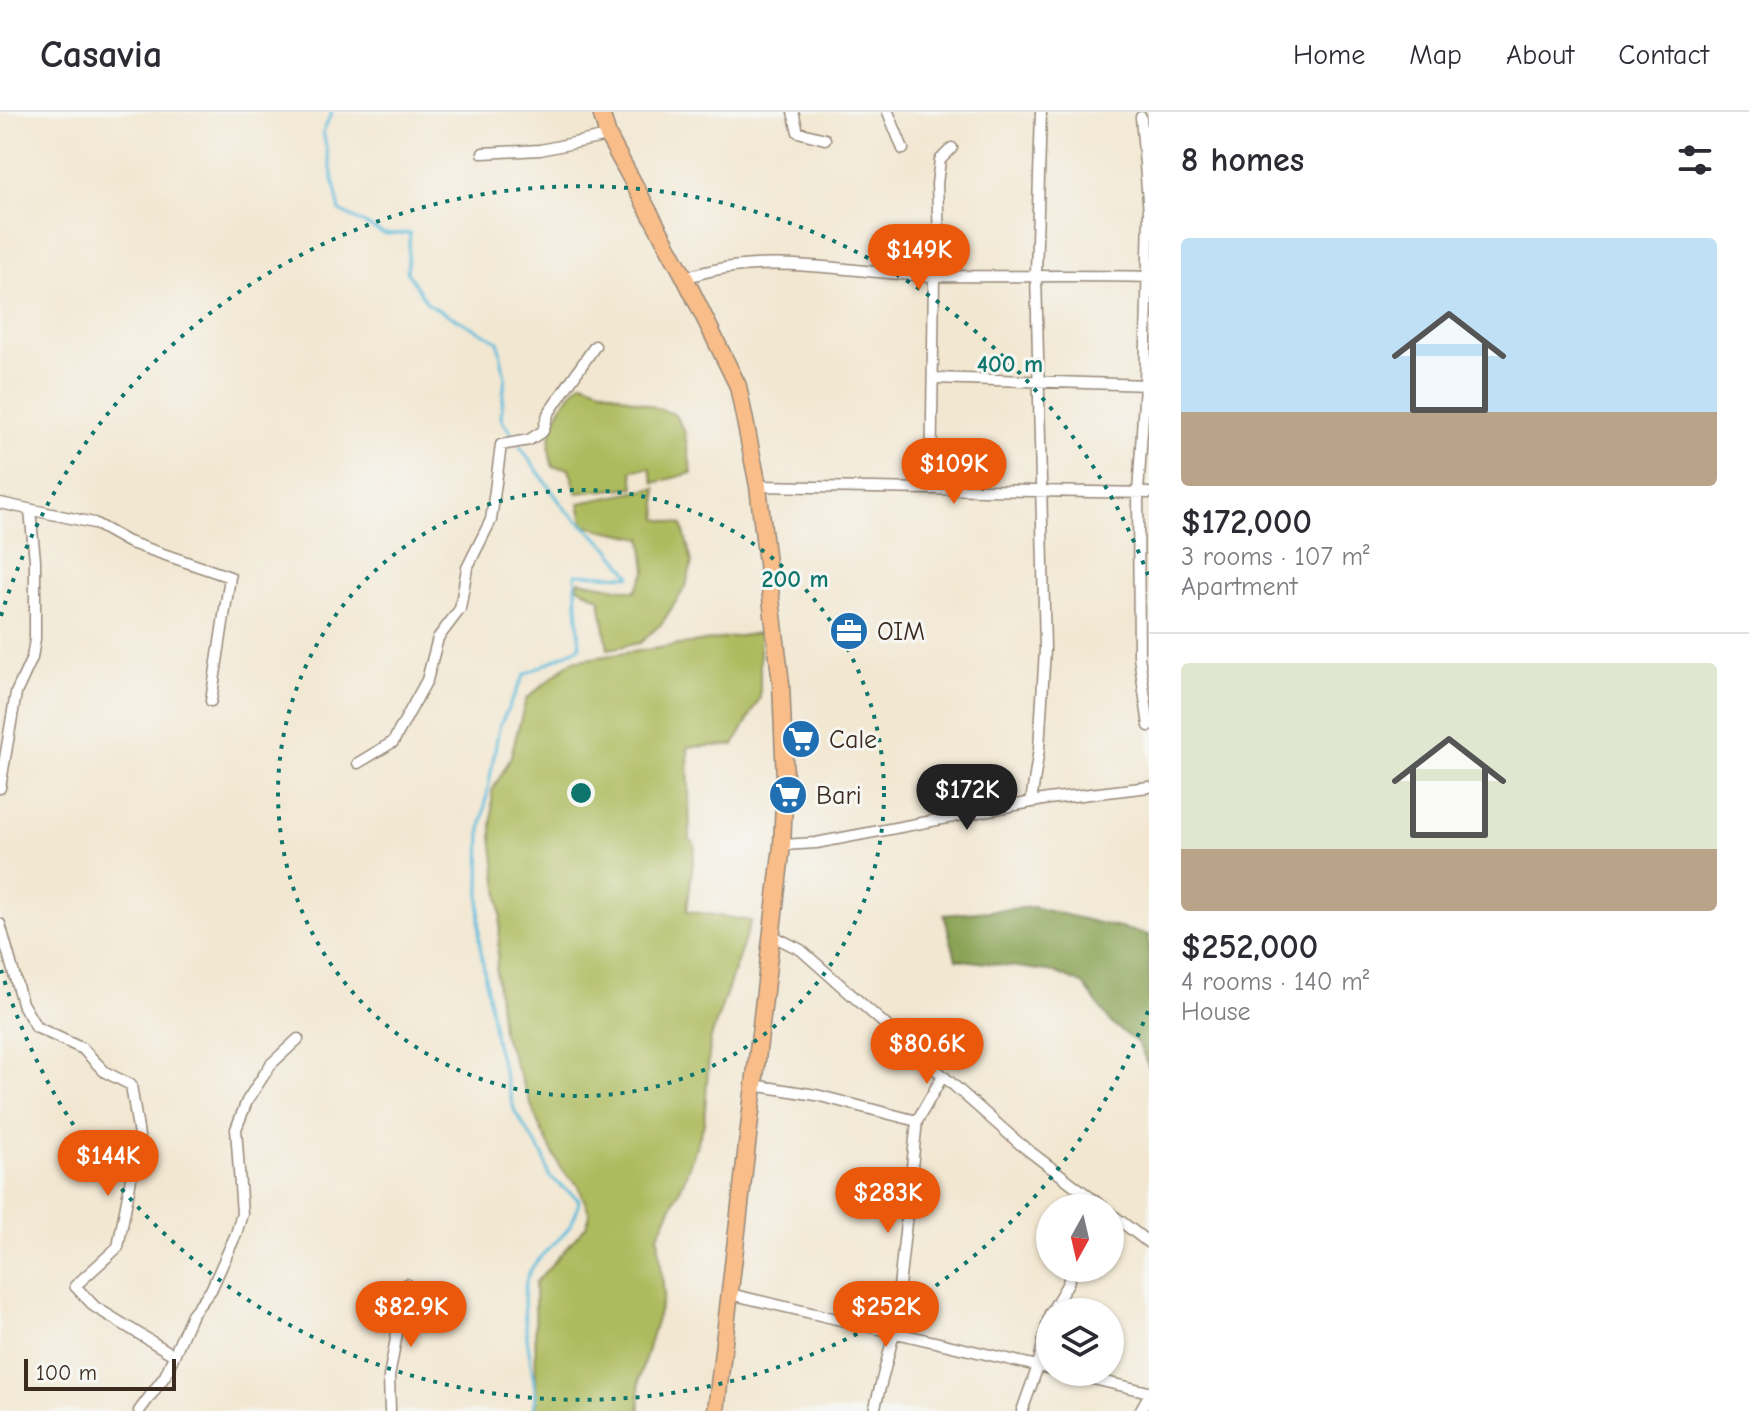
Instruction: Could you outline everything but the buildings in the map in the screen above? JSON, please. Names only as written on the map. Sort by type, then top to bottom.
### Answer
[{"type":"highway","points":[[601,112],[608,136],[685,278],[738,386],[758,486],[784,732],[782,845],[716,1411]]},
{"type":"street","points":[[793,112],[798,132],[825,139]]},
{"type":"street","points":[[888,112],[903,149]]},
{"type":"street","points":[[1031,802],[1039,749],[1045,649],[1036,273],[1041,112]]},
{"type":"street","points":[[1141,117],[1149,213],[1139,656],[1149,726]]},
{"type":"street","points":[[483,153],[540,150],[608,136]]},
{"type":"street","points":[[931,488],[934,276],[939,238],[938,169],[940,160],[952,148]]},
{"type":"street","points":[[685,278],[710,270],[766,264],[934,276],[1036,273],[1148,277]]},
{"type":"street","points":[[358,763],[393,742],[427,680],[438,638],[455,620],[472,554],[489,529],[498,451],[505,443],[529,440],[543,431],[548,414],[595,346]]},
{"type":"street","points":[[933,378],[1147,385]]},
{"type":"street","points":[[758,486],[1143,493]]},
{"type":"street","points":[[0,503],[94,523],[128,542],[230,577],[211,701]]},
{"type":"street","points":[[0,788],[16,693],[32,658],[35,639],[35,560],[30,510]]},
{"type":"street","points":[[782,845],[816,843],[1031,802],[1149,787]]},
{"type":"street","points":[[0,924],[4,957],[22,1003],[36,1027],[83,1049],[105,1072],[131,1085],[139,1136],[118,1247],[75,1286],[95,1307],[172,1354]]},
{"type":"street","points":[[771,935],[801,950],[942,1077],[1079,1194]]},
{"type":"street","points":[[139,1411],[165,1376],[192,1314],[211,1290],[236,1234],[242,1214],[236,1129],[247,1101],[271,1064],[298,1039]]},
{"type":"street","points":[[874,1411],[894,1333],[917,1121],[942,1077]]},
{"type":"street","points":[[753,1085],[816,1095],[917,1121]]},
{"type":"street","points":[[1124,1224],[1149,1243]]},
{"type":"street","points":[[390,1411],[389,1377],[406,1284]]},
{"type":"street","points":[[730,1294],[1036,1366]]},
{"type":"street","points":[[1022,1411],[1036,1372]]},
{"type":"street","points":[[1120,1386],[1149,1393],[1140,1411]]},
{"type":"green space","points":[[582,382],[674,414],[684,430],[692,473],[654,483],[650,468],[632,470],[634,487],[577,493],[569,468],[553,467],[550,444],[551,432],[560,410]]},
{"type":"green space","points":[[656,488],[658,519],[682,524],[692,562],[686,586],[662,623],[640,643],[608,649],[600,599],[577,586],[579,581],[635,591],[646,571],[642,538],[584,526],[579,503]]},
{"type":"green space","points":[[760,633],[760,698],[734,745],[688,747],[690,839],[695,845],[687,911],[751,921],[710,1041],[704,1124],[684,1180],[658,1236],[664,1295],[639,1379],[640,1411],[536,1411],[535,1283],[586,1226],[590,1214],[578,1185],[562,1170],[542,1132],[502,1031],[496,972],[501,915],[492,836],[492,791],[510,759],[526,699],[572,661]]},
{"type":"green space","points":[[1033,907],[1149,935],[1149,1069],[1139,1044],[1111,1023],[1084,985],[1055,972],[956,959],[944,915]]},
{"type":"waterway","points":[[332,112],[323,132],[340,211],[384,234],[410,233],[407,272],[428,304],[498,341],[505,377],[501,418],[515,439]]},
{"type":"waterway","points":[[519,445],[565,509],[608,547],[631,576],[575,574],[580,647],[524,675],[499,727],[481,829],[479,939],[496,1044],[515,1112],[544,1157],[549,1176],[579,1200],[571,1224],[537,1261],[526,1282],[526,1332],[536,1396],[533,1411]]},
{"type":"place","name":"OIM","points":[[849,631]]},
{"type":"place","name":"Cale","points":[[801,739]]},
{"type":"place","name":"Bari","points":[[788,795]]}]
